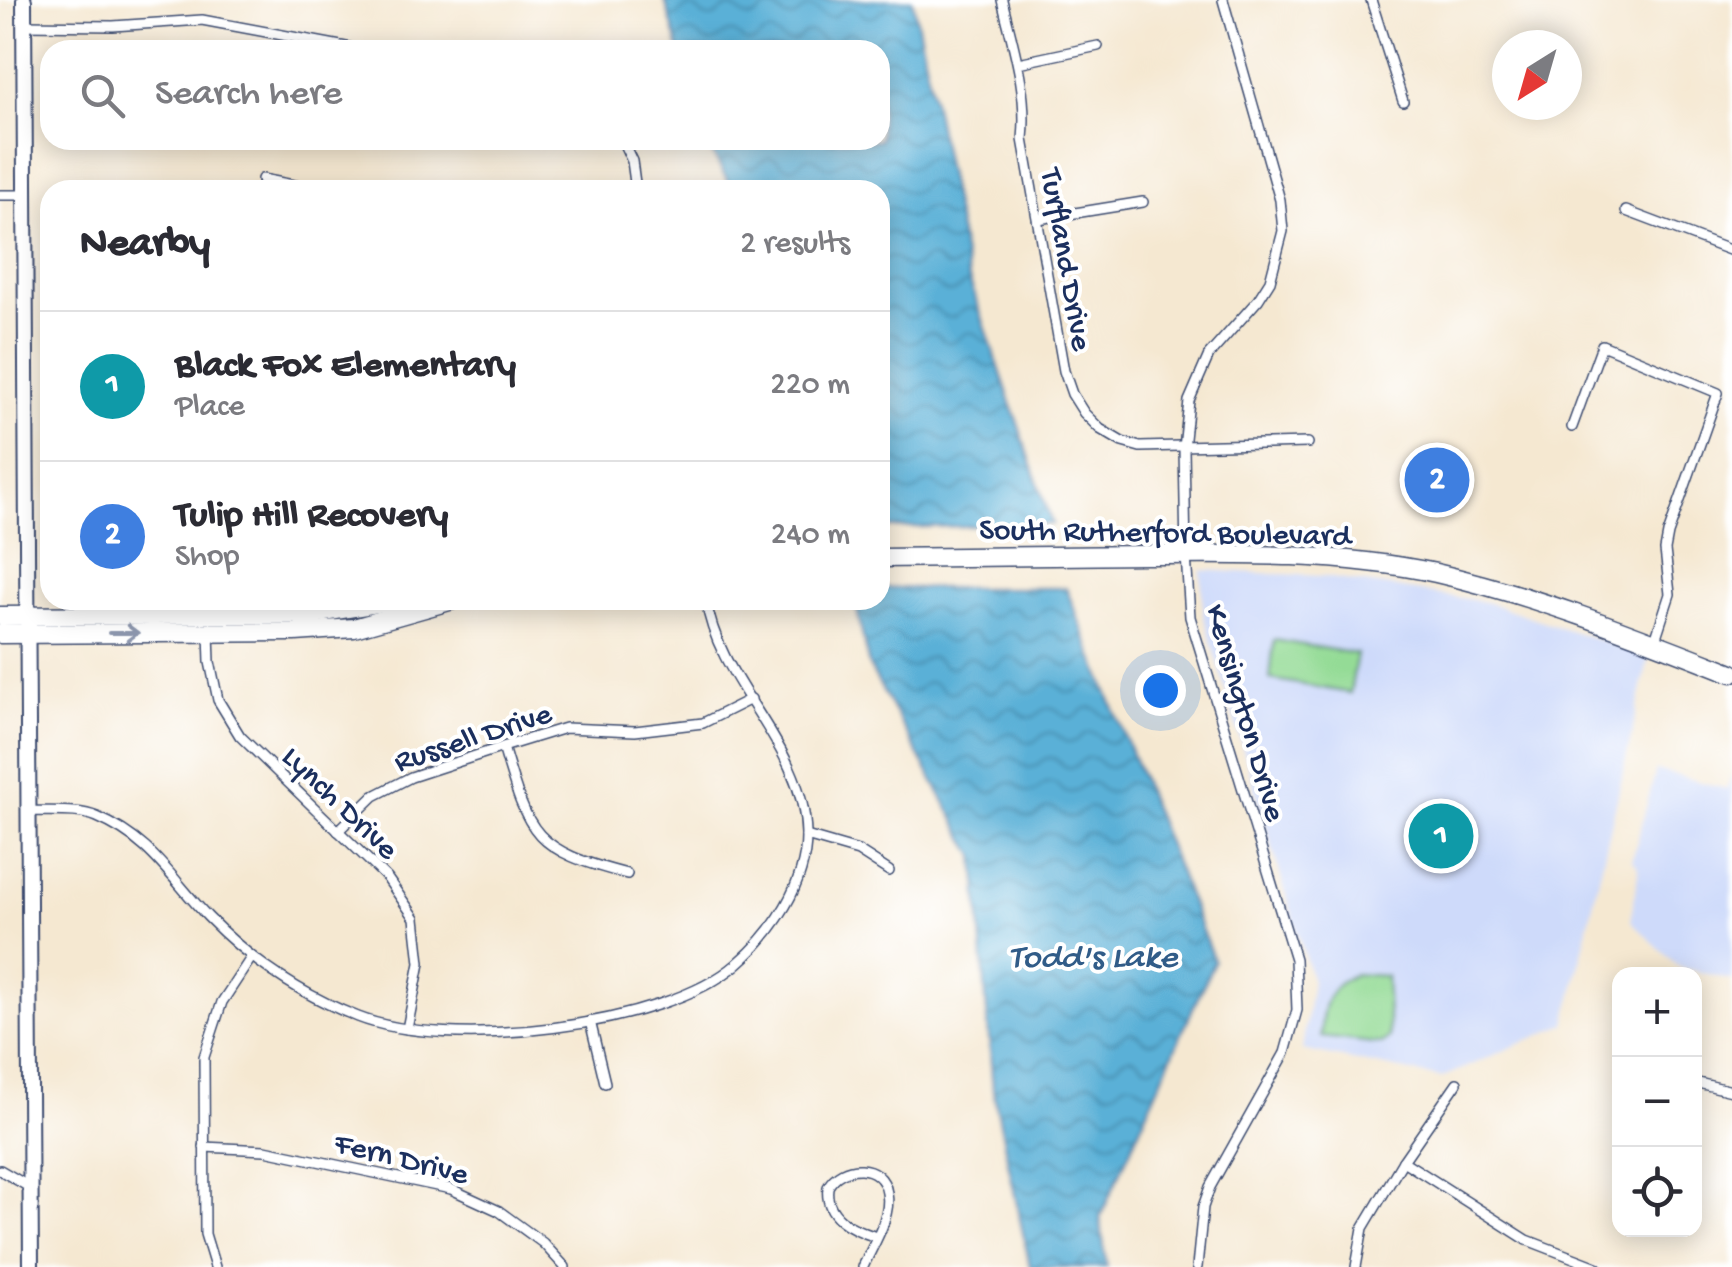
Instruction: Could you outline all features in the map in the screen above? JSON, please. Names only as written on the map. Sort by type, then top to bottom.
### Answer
[{"type":"highway","name":"South Rutherford Boulevard","points":[[890,558],[1293,556],[1432,573],[1569,612],[1732,673]]},
{"type":"highway","points":[[209,624],[337,610]]},
{"type":"highway","points":[[0,634],[27,625],[354,628],[418,610]]},
{"type":"highway","points":[[0,616],[27,625]]},
{"type":"main road","points":[[24,0],[31,1267]]},
{"type":"street","name":"Turfland Drive","points":[[1002,0],[1018,63],[1026,111],[1023,139],[1064,371],[1084,412],[1100,428],[1140,448],[1308,444]]},
{"type":"street","name":"Kensington Drive","points":[[1197,1267],[1210,1187],[1285,1053],[1297,1010],[1298,985],[1295,959],[1190,617],[1184,448],[1189,401],[1209,355],[1270,282],[1283,231],[1280,200],[1223,0]]},
{"type":"street","points":[[1371,0],[1403,102]]},
{"type":"street","points":[[24,25],[113,26],[202,20],[309,40]]},
{"type":"street","points":[[1018,63],[1098,46]]},
{"type":"street","points":[[627,150],[635,180]]},
{"type":"street","points":[[262,179],[267,180]]},
{"type":"street","points":[[0,196],[24,196]]},
{"type":"street","points":[[1038,219],[1143,202]]},
{"type":"street","points":[[1626,211],[1732,251]]},
{"type":"street","points":[[1572,428],[1602,345],[1718,393],[1668,534],[1665,550],[1670,594],[1654,643]]},
{"type":"street","points":[[30,811],[93,814],[134,836],[167,866],[206,914],[251,958],[360,1018],[407,1029],[468,1036],[536,1031],[679,997],[736,966],[778,921],[796,881],[806,836],[799,790],[778,742],[723,652],[709,610]]},
{"type":"street","name":"Lynch Drive","points":[[209,624],[210,662],[218,700],[240,736],[387,878],[415,918],[420,963],[407,1029]]},
{"type":"street","name":"Russell Drive","points":[[338,830],[374,796],[411,777],[565,728],[635,730],[703,724],[751,699]]},
{"type":"street","points":[[502,748],[520,805],[540,838],[576,861],[626,874]]},
{"type":"street","points":[[806,836],[858,851],[890,871]]},
{"type":"street","points":[[215,1267],[205,1234],[204,1057],[222,1002],[251,958]]},
{"type":"street","points":[[590,1021],[605,1083]]},
{"type":"street","points":[[1356,1267],[1363,1228],[1457,1083]]},
{"type":"street","points":[[1702,1084],[1732,1091]]},
{"type":"street","name":"Fern Drive","points":[[204,1146],[265,1150],[451,1189],[499,1211],[543,1244],[565,1267]]},
{"type":"street","points":[[1403,1161],[1526,1240],[1597,1267]]},
{"type":"street","points":[[0,1170],[31,1188]]},
{"type":"street","points":[[863,1267],[876,1238],[886,1211],[884,1184],[867,1170],[841,1172],[827,1192],[830,1207],[846,1224],[876,1238]]},
{"type":"shaded area","points":[[1201,570],[1320,576],[1486,602],[1649,657],[1566,1024],[1441,1078],[1302,1050],[1312,981],[1203,615]]},
{"type":"shaded area","points":[[1656,770],[1727,789],[1732,774],[1732,980],[1702,973],[1702,967],[1679,967],[1631,921],[1639,867],[1632,860]]},
{"type":"green space","points":[[1274,640],[1357,654],[1350,693],[1270,679]]},
{"type":"green space","points":[[1355,974],[1386,976],[1389,1038],[1382,1044],[1321,1037],[1327,999],[1337,985]]},
{"type":"water","points":[[665,0],[913,0],[968,276],[1052,524],[890,528],[890,180],[727,180],[711,150],[890,150],[890,40],[676,40]]},
{"type":"water","name":"Todd's Lake","points":[[890,588],[1066,588],[1214,961],[1100,1218],[1107,1267],[1030,1267],[993,1090],[975,856],[869,666],[857,610],[890,610]]},
{"type":"place","name":"Tulip Hill Recovery","points":[[1437,480]]},
{"type":"place","name":"Black Fox Elementary","points":[[1441,836]]}]
